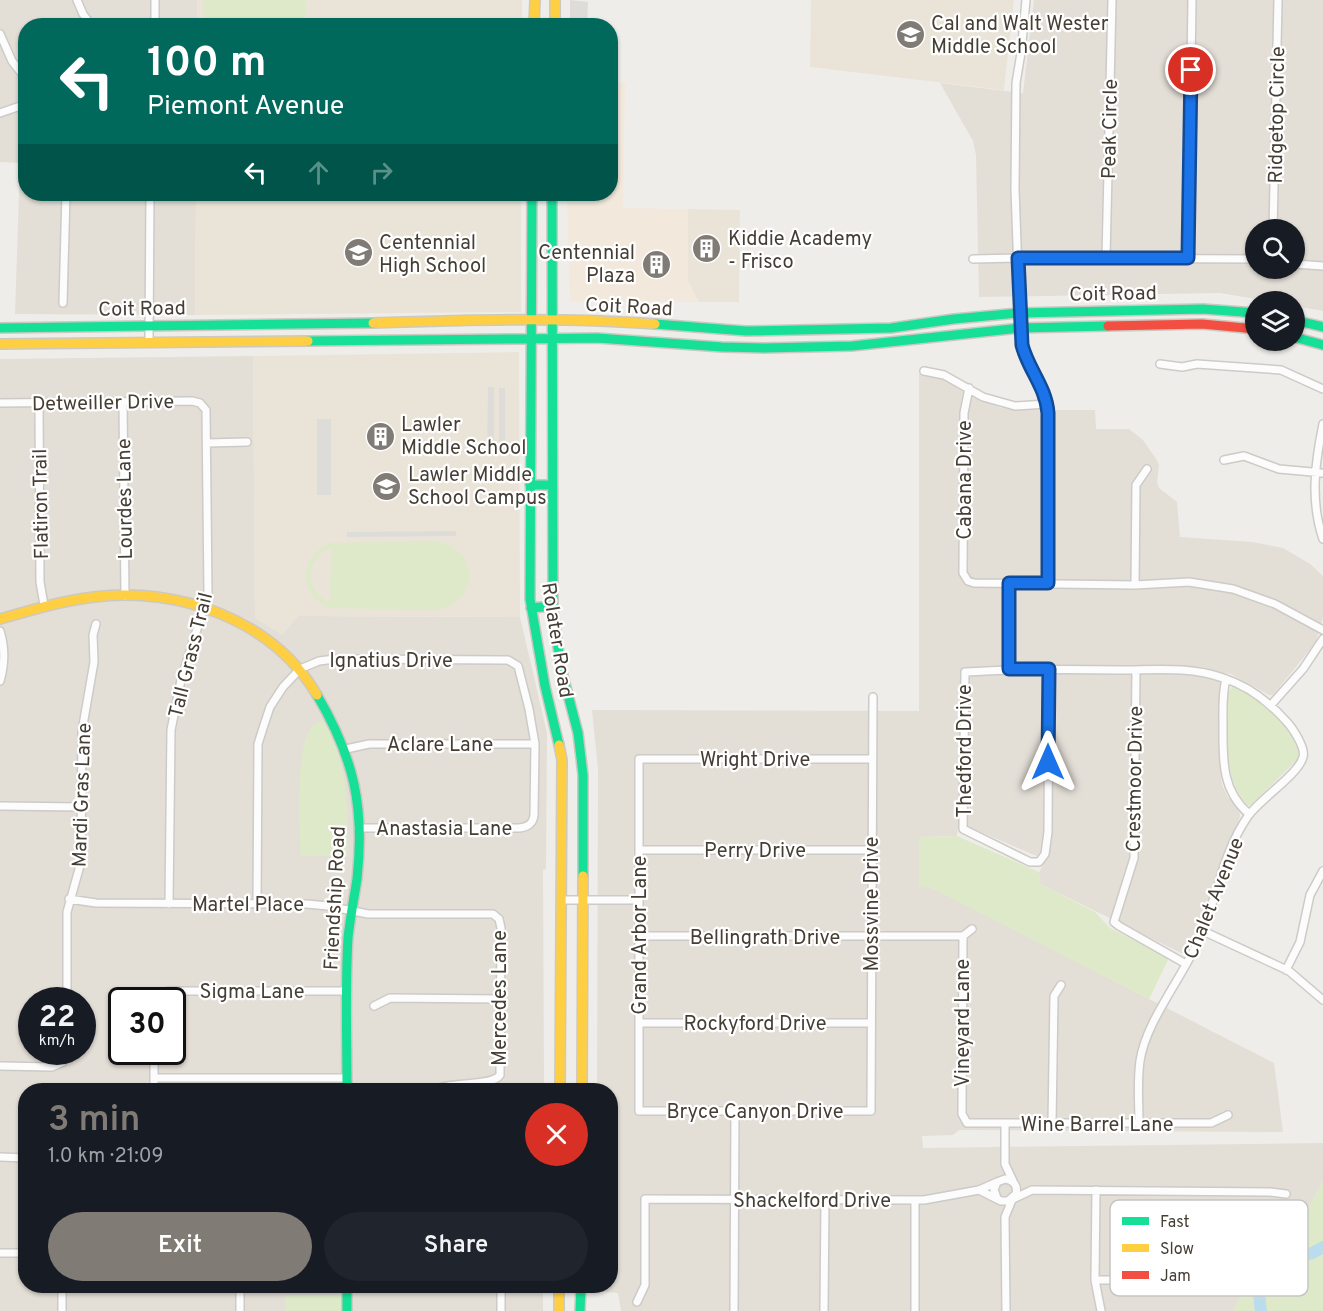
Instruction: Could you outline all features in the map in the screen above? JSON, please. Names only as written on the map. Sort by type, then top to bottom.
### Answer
[{"type":"main road","points":[[534,18],[535,0]]},
{"type":"main road","points":[[555,0],[555,18]]},
{"type":"main road","name":"Rolater Road","points":[[532,201],[531,608],[545,686],[562,760],[560,1083]]},
{"type":"main road","name":"Rolater Road","points":[[552,201],[552,606],[561,668],[578,733],[583,775],[582,1083]]},
{"type":"main road","name":"Coit Road","points":[[0,328],[614,321],[746,331],[891,328],[954,319],[1019,314],[1203,309],[1245,312]]},
{"type":"main road","points":[[1305,323],[1323,327]]},
{"type":"main road","name":"Coit Road","points":[[0,344],[597,338],[764,348],[885,343],[1020,328],[1202,324],[1245,328]]},
{"type":"main road","points":[[303,325],[304,340]]},
{"type":"main road","points":[[691,345],[693,328]]},
{"type":"main road","points":[[811,330],[811,347]]},
{"type":"main road","points":[[1305,340],[1323,345]]},
{"type":"main road","points":[[530,485],[552,485]]},
{"type":"main road","name":"Friendship Road","points":[[0,619],[44,605],[86,597],[168,598],[205,606],[233,617],[279,647],[300,669],[327,707],[346,748],[355,788],[358,828],[357,873],[348,948],[347,1083]]},
{"type":"main road","points":[[531,608],[552,606]]},
{"type":"main road","points":[[347,1293],[347,1311]]},
{"type":"main road","points":[[559,1293],[559,1311]]},
{"type":"main road","points":[[580,1293],[580,1311]]},
{"type":"street","points":[[77,0],[86,18]]},
{"type":"street","points":[[155,0],[155,18]]},
{"type":"street","points":[[1026,0],[1024,34],[1016,83],[1015,189],[1019,314],[1025,358],[1042,386],[1049,416],[1048,583]]},
{"type":"street","name":"Peak Circle","points":[[1106,258],[1112,0]]},
{"type":"street","points":[[1188,258],[1192,0]]},
{"type":"street","name":"Ridgetop Circle","points":[[1273,219],[1278,0]]},
{"type":"street","points":[[0,34],[18,69]]},
{"type":"street","points":[[0,113],[18,107]]},
{"type":"street","points":[[63,303],[66,201]]},
{"type":"street","points":[[149,342],[150,201]]},
{"type":"street","points":[[973,260],[1018,258],[1245,259]]},
{"type":"street","points":[[1305,265],[1323,266]]},
{"type":"street","points":[[1160,364],[1182,367],[1197,364],[1281,370],[1292,373],[1323,389]]},
{"type":"street","points":[[924,371],[944,375],[983,397],[1015,406],[1047,404]]},
{"type":"street","name":"Cabana Drive","points":[[969,388],[964,413],[963,572],[965,579],[971,582],[1009,583]]},
{"type":"street","name":"Detweiller Drive","points":[[0,403],[192,401],[204,406]]},
{"type":"street","name":"Lourdes Lane","points":[[123,402],[125,596]]},
{"type":"street","name":"Flatiron Trail","points":[[39,403],[40,582],[44,605]]},
{"type":"street","name":"Tall Grass Trail","points":[[169,904],[171,730],[181,680],[205,606],[209,580],[207,415],[204,406]]},
{"type":"street","points":[[1323,424],[1315,499],[1323,539]]},
{"type":"street","points":[[207,443],[247,442]]},
{"type":"street","points":[[1224,460],[1244,456],[1279,469],[1319,473]]},
{"type":"street","points":[[1135,585],[1136,485],[1147,469]]},
{"type":"street","points":[[1323,630],[1275,604],[1233,589],[1189,582],[1135,585],[1009,583],[1009,669],[1191,670],[1226,679],[1250,690],[1271,705],[1303,669],[1323,639]]},
{"type":"street","name":"Mardi Gras Lane","points":[[67,987],[67,918],[69,899],[81,862],[82,731],[94,662],[93,635],[96,624]]},
{"type":"street","points":[[0,631],[4,656],[0,681]]},
{"type":"street","name":"Ignatius Drive","points":[[257,904],[258,744],[270,707],[283,687],[300,669],[319,661],[335,659],[508,660],[518,666],[530,709],[535,744]]},
{"type":"street","name":"Thedford Drive","points":[[1009,669],[964,673],[963,829],[1030,862],[1039,862],[1045,854],[1048,832],[1049,669]]},
{"type":"street","name":"Crestmoor Drive","points":[[1136,670],[1134,858],[1114,922],[1117,926],[1186,964]]},
{"type":"street","points":[[1226,679],[1223,700],[1224,770],[1232,795],[1249,814]]},
{"type":"street","name":"Mossvine Drive","points":[[871,1111],[873,697]]},
{"type":"street","name":"Chalet Avenue","points":[[1139,1124],[1140,1060],[1148,1033],[1203,932],[1227,854],[1249,814],[1291,775],[1304,756],[1293,729],[1271,705]]},
{"type":"street","name":"Aclare Lane","points":[[346,748],[369,744],[535,744]]},
{"type":"street","name":"Anastasia Lane","points":[[358,828],[519,828],[529,825],[534,815],[535,744]]},
{"type":"street","name":"Wright Drive","points":[[639,759],[871,759]]},
{"type":"street","name":"Grand Arbor Lane","points":[[639,759],[639,1111]]},
{"type":"street","points":[[0,806],[82,807]]},
{"type":"street","name":"Perry Drive","points":[[639,850],[871,850]]},
{"type":"street","points":[[1286,970],[1300,942],[1310,895],[1323,871]]},
{"type":"street","name":"Martel Place","points":[[69,899],[96,903],[328,906],[368,914],[487,913],[497,917]]},
{"type":"street","points":[[561,900],[639,900]]},
{"type":"street","name":"Mercedes Lane","points":[[468,1083],[497,1080],[501,1069],[501,928],[497,917]]},
{"type":"street","name":"Vineyard Lane","points":[[965,1121],[962,1114],[963,936],[972,929]]},
{"type":"street","points":[[1203,932],[1286,970],[1323,1000]]},
{"type":"street","name":"Bellingrath Drive","points":[[639,936],[963,936]]},
{"type":"street","points":[[1052,1124],[1054,996],[1061,985]]},
{"type":"street","name":"Sigma Lane","points":[[186,991],[347,991]]},
{"type":"street","points":[[374,1006],[390,998],[500,999]]},
{"type":"street","name":"Rockyford Drive","points":[[639,1023],[871,1023]]},
{"type":"street","points":[[0,1066],[52,1067],[58,1065]]},
{"type":"street","points":[[154,1065],[154,1083]]},
{"type":"street","points":[[154,1078],[347,1078]]},
{"type":"street","name":"Bryce Canyon Drive","points":[[639,1111],[871,1111]]},
{"type":"street","points":[[734,1311],[735,1111]]},
{"type":"street","name":"Wine Barrel Lane","points":[[965,1121],[971,1124],[1211,1124],[1228,1115]]},
{"type":"street","points":[[1005,1124],[1005,1164],[994,1190],[1005,1217],[1006,1311]]},
{"type":"street","points":[[0,1157],[18,1158]]},
{"type":"street","points":[[1005,1164],[1017,1190],[1005,1217]]},
{"type":"street","points":[[998,1181],[1005,1179],[1032,1190],[1286,1194]]},
{"type":"street","name":"Shackelford Drive","points":[[638,1302],[645,1285],[645,1199],[915,1200],[979,1190],[998,1181]]},
{"type":"street","points":[[979,1190],[1005,1202],[1032,1190]]},
{"type":"street","points":[[1095,1190],[1095,1280],[1101,1311]]},
{"type":"street","points":[[824,1311],[825,1200]]},
{"type":"street","points":[[915,1200],[915,1311]]},
{"type":"street","points":[[0,1253],[18,1253]]},
{"type":"street","points":[[1095,1280],[1110,1280]]},
{"type":"street","points":[[62,1293],[62,1311]]},
{"type":"street","points":[[240,1293],[240,1311]]},
{"type":"street","points":[[501,1293],[501,1311]]},
{"type":"shaded area","points":[[0,0],[197,0],[197,18],[18,18],[18,163],[0,162]]},
{"type":"shaded area","points":[[197,0],[522,0],[522,18],[197,18]]},
{"type":"shaded area","points":[[570,0],[588,2],[587,18],[570,18]]},
{"type":"shaded area","name":"Cal and Walt Wester Middle School","points":[[811,0],[1014,0],[1004,90],[810,67]]},
{"type":"shaded area","points":[[1034,0],[1323,0],[1323,311],[1305,308],[1305,291],[1245,291],[1245,297],[1220,293],[979,297],[976,155],[973,141],[940,83],[1023,93]]},
{"type":"shaded area","points":[[618,83],[625,83],[623,208],[688,209],[688,281],[699,302],[570,301],[567,201],[618,201]]},
{"type":"shaded area","points":[[19,201],[196,201],[195,315],[15,314]]},
{"type":"shaded area","name":"Centennial High School","points":[[196,201],[521,201],[521,312],[195,315]]},
{"type":"shaded area","points":[[688,209],[740,210],[739,302],[699,302],[688,281]]},
{"type":"shaded area","name":"Lawler Middle School Campus","points":[[519,352],[520,617],[299,616],[282,635],[255,618],[253,356]]},
{"type":"shaded area","points":[[253,356],[255,618],[299,616],[520,617],[547,733],[546,869],[543,870],[544,1083],[18,1083],[18,1293],[543,1293],[543,1311],[0,1311],[0,359]]},
{"type":"shaded area","points":[[919,374],[942,378],[959,385],[983,401],[1001,408],[1095,410],[1096,429],[1129,429],[1143,440],[1156,459],[1159,465],[1157,482],[1159,488],[1177,502],[1180,537],[1252,542],[1283,548],[1310,564],[1323,576],[1323,617],[1316,642],[1273,695],[1231,674],[1223,673],[1220,689],[1219,760],[1222,785],[1227,796],[1239,809],[1240,817],[1218,869],[1206,912],[1188,952],[1181,953],[1040,884],[1039,872],[1046,860],[969,827],[958,827],[957,836],[919,837],[931,888],[985,909],[991,918],[1274,1063],[1283,1132],[959,1130],[953,1135],[922,1136],[923,1148],[1323,1143],[1323,1181],[1308,1206],[1308,1200],[1110,1200],[1110,1296],[1241,1296],[1233,1311],[621,1311],[618,1293],[618,1083],[597,1083],[598,769],[592,710],[919,711]]},
{"type":"shaded area","points":[[488,387],[494,387],[494,456],[487,456]]},
{"type":"shaded area","points":[[499,388],[505,388],[505,451],[499,451]]},
{"type":"shaded area","points":[[317,419],[331,419],[331,495],[317,495]]},
{"type":"shaded area","points":[[456,531],[456,536],[347,537],[347,532]]},
{"type":"green space","points":[[203,0],[305,0],[305,18],[203,18]]},
{"type":"green space","points":[[435,541],[450,546],[461,554],[470,576],[467,587],[461,597],[450,605],[435,610],[329,608],[312,594],[307,585],[306,576],[307,567],[312,558],[329,543]],"holes":[[[331,548],[330,603],[315,591],[310,576],[315,560],[321,553]]]},
{"type":"green space","points":[[1233,686],[1254,696],[1277,715],[1287,726],[1298,749],[1298,759],[1251,805],[1247,805],[1238,793],[1229,766],[1226,737],[1228,692]]},
{"type":"green space","points":[[323,720],[332,735],[342,768],[347,803],[348,856],[300,856],[299,792],[302,757],[310,729]]},
{"type":"green space","points":[[957,836],[1039,872],[1040,884],[1095,912],[1110,928],[1169,958],[1149,999],[931,888],[919,887],[919,837]]},
{"type":"green space","points":[[1323,1181],[1323,1311],[1233,1311],[1241,1296],[1308,1296],[1308,1206]]},
{"type":"green space","points":[[285,1295],[343,1295],[343,1311],[285,1311]]},
{"type":"waterway","points":[[1308,1254],[1323,1247]]},
{"type":"waterway","points":[[1260,1296],[1261,1311]]},
{"type":"traffic: fast","points":[[532,201],[530,599],[545,686],[559,745]]},
{"type":"traffic: fast","points":[[552,201],[553,611],[561,668],[578,733],[583,775],[583,876]]},
{"type":"traffic: fast","points":[[655,324],[746,331],[891,328],[1019,313],[1203,309],[1245,312]]},
{"type":"traffic: fast","points":[[0,328],[373,323]]},
{"type":"traffic: fast","points":[[1305,323],[1323,327]]},
{"type":"traffic: fast","points":[[308,341],[597,338],[764,348],[852,346],[1020,328],[1108,326]]},
{"type":"traffic: fast","points":[[1305,340],[1323,345]]},
{"type":"traffic: fast","points":[[530,485],[552,485]]},
{"type":"traffic: fast","points":[[531,608],[552,606]]},
{"type":"traffic: fast","points":[[317,695],[340,740],[348,762],[358,806],[359,853],[347,957],[347,1083]]},
{"type":"traffic: fast","points":[[347,1293],[347,1311]]},
{"type":"traffic: fast","points":[[580,1311],[581,1293]]},
{"type":"traffic: slow","points":[[534,18],[535,0]]},
{"type":"traffic: slow","points":[[555,0],[555,18]]},
{"type":"traffic: slow","points":[[373,323],[550,320],[655,324]]},
{"type":"traffic: slow","points":[[0,344],[308,341]]},
{"type":"traffic: slow","points":[[0,619],[58,603],[94,597],[126,595],[158,597],[190,603],[249,628],[275,646],[298,669],[317,695]]},
{"type":"traffic: slow","points":[[559,745],[562,760],[560,1083]]},
{"type":"traffic: slow","points":[[582,1083],[583,876]]},
{"type":"traffic: slow","points":[[559,1293],[559,1311]]},
{"type":"traffic: jam","points":[[1108,326],[1202,324],[1245,328]]},
{"type":"place","name":"Cal and Walt Wester Middle School","points":[[910,34]]},
{"type":"place","name":"Kiddie Academy - Frisco","points":[[707,249]]},
{"type":"place","name":"Centennial High School","points":[[358,253]]},
{"type":"place","name":"Centennial Plaza","points":[[656,264]]},
{"type":"place","name":"Lawler Middle School","points":[[380,436]]},
{"type":"place","name":"Lawler Middle School Campus","points":[[387,486]]},
{"type":"route","points":[[1048,762],[1049,669],[1009,669],[1009,583],[1048,583],[1048,413],[1042,386],[1025,358],[1022,345],[1018,258],[1188,258],[1191,70]]}]
